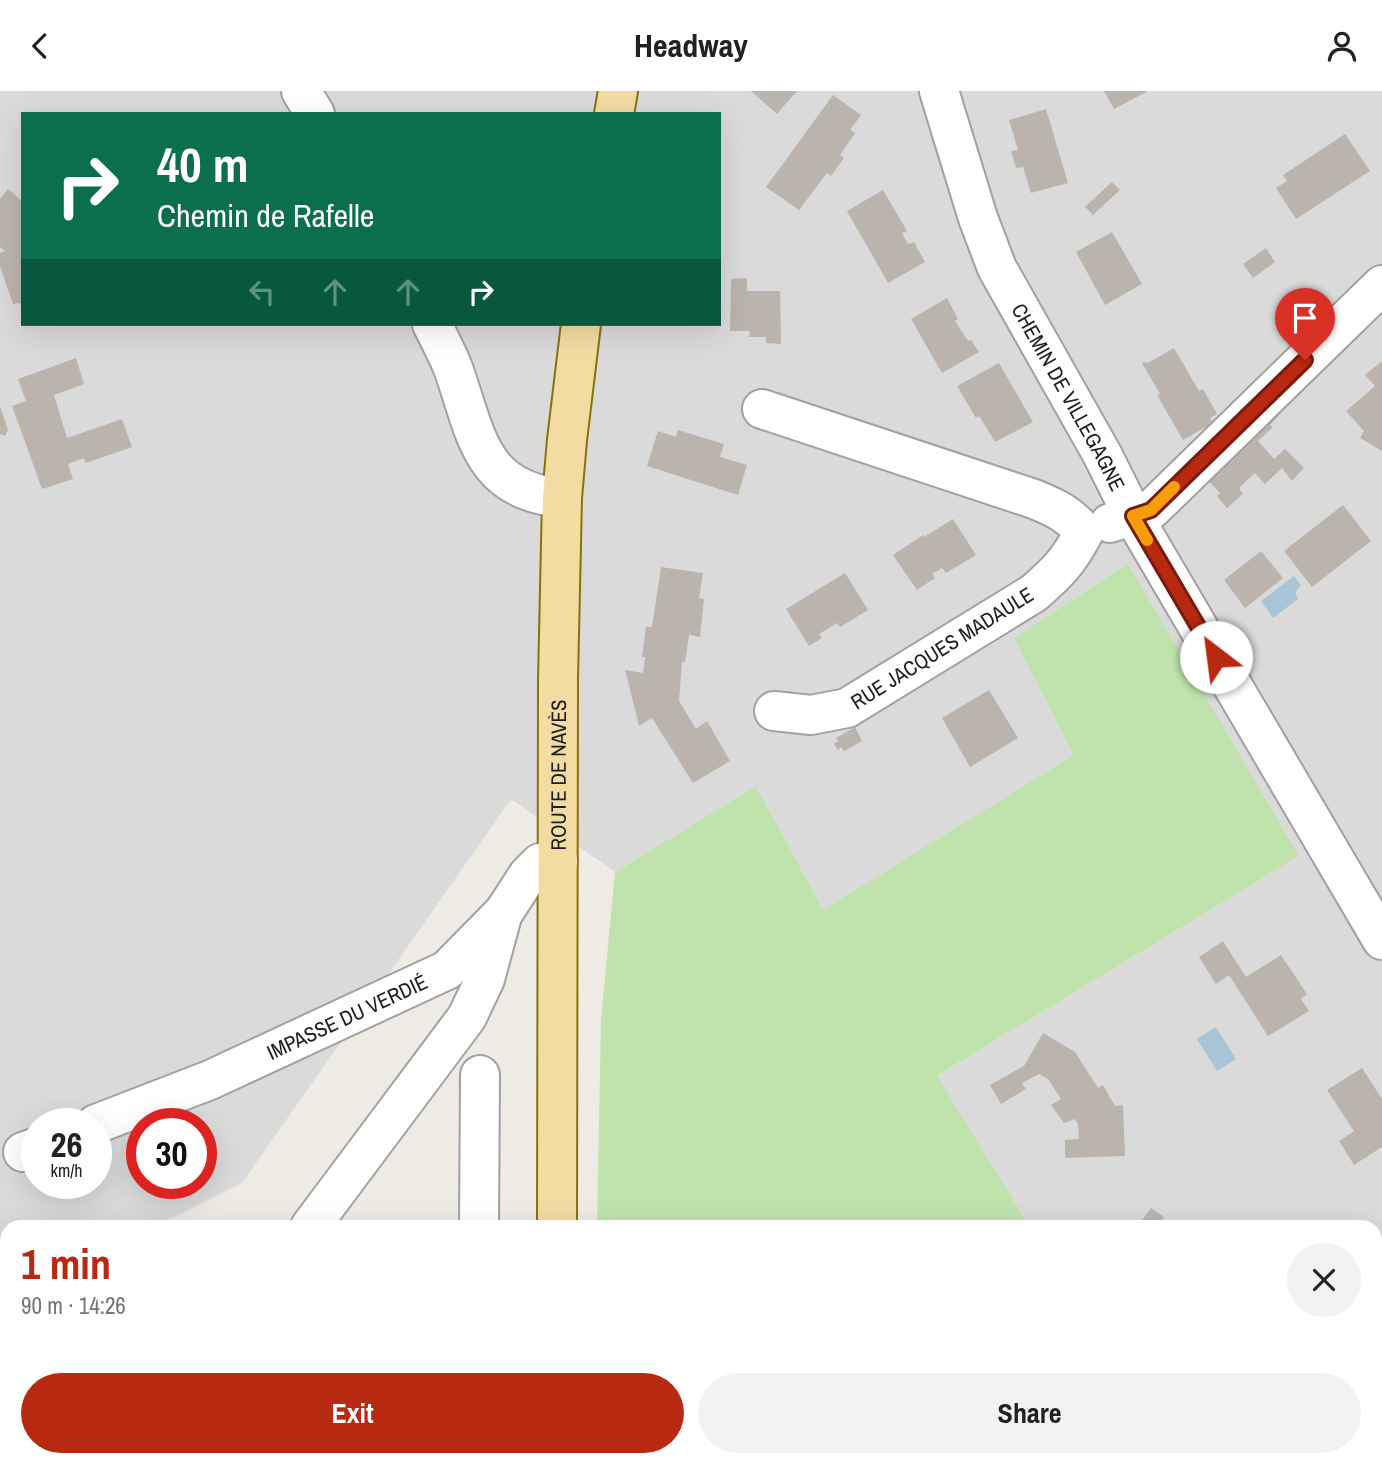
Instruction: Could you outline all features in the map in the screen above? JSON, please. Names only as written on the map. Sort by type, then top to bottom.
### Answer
[{"type":"main road","points":[[614,112],[618,91]]},
{"type":"main road","name":"ROUTE DE NAVÈS","points":[[557,1220],[558,680],[562,498],[566,440],[581,326]]},
{"type":"street","points":[[302,91],[314,112]]},
{"type":"street","name":"CHEMIN DE VILLEGAGNE","points":[[939,91],[978,218],[997,268],[1102,454],[1133,516],[1382,940]]},
{"type":"street","points":[[762,408],[1034,499],[1073,519],[1084,532],[1151,510],[1382,285]]},
{"type":"street","points":[[433,326],[452,366],[480,448],[491,465],[508,481],[527,491],[544,497],[562,498]]},
{"type":"street","name":"RUE JACQUES MADAULE","points":[[774,711],[811,715],[847,708],[1034,593],[1058,572],[1073,553],[1084,532]]},
{"type":"street","name":"IMPASSE DU VERDIÉ","points":[[112,1118],[210,1080],[447,970],[504,912],[528,875],[540,863],[558,861]]},
{"type":"street","points":[[315,1220],[467,1017],[485,979],[504,912]]},
{"type":"street","points":[[479,1220],[480,1075]]},
{"type":"shaded area","points":[[0,91],[1382,91],[1382,1220],[1026,1220],[936,1077],[1299,856],[1014,638],[1075,755],[823,911],[756,786],[615,872],[511,799],[242,1183],[217,1196],[217,1108],[126,1108],[126,1199],[210,1199],[168,1220],[0,1220]]},
{"type":"green space","points":[[1128,564],[1299,856],[937,1076],[1026,1220],[597,1220],[601,1019],[615,872],[756,786],[823,910],[1074,755],[1014,638]]},
{"type":"water","points":[[1294,576],[1301,585],[1295,592],[1298,599],[1273,618],[1261,601]]},
{"type":"water","points":[[1216,1027],[1236,1059],[1217,1071],[1197,1039]]},
{"type":"building","points":[[751,91],[797,91],[777,114]]},
{"type":"building","points":[[1104,91],[1148,91],[1114,109]]},
{"type":"building","points":[[833,95],[861,115],[850,130],[855,133],[840,155],[844,158],[831,176],[827,173],[799,210],[766,187]]},
{"type":"building","points":[[1046,109],[1068,183],[1031,193],[1023,167],[1016,168],[1011,151],[1018,150],[1009,120]]},
{"type":"building","points":[[1345,134],[1370,171],[1296,219],[1276,188],[1287,181],[1283,175]]},
{"type":"building","points":[[1112,182],[1120,190],[1093,215],[1085,207]]},
{"type":"building","points":[[8,189],[21,200],[21,306],[20,303],[13,304],[0,266],[0,253],[5,251],[0,247],[0,199]]},
{"type":"building","points":[[883,190],[907,231],[902,233],[908,244],[914,242],[925,262],[888,283],[847,211]]},
{"type":"building","points":[[1112,232],[1142,284],[1105,305],[1076,252]]},
{"type":"building","points":[[1266,248],[1275,262],[1253,278],[1243,264]]},
{"type":"building","points":[[747,278],[747,291],[780,291],[781,344],[766,343],[766,337],[749,337],[750,331],[730,331],[731,279]]},
{"type":"building","points":[[947,298],[958,319],[955,321],[979,352],[942,373],[911,319]]},
{"type":"building","points":[[1174,348],[1199,391],[1203,389],[1217,414],[1210,418],[1213,423],[1183,440],[1142,363],[1148,363]]},
{"type":"building","points":[[76,358],[84,384],[54,395],[67,438],[122,419],[132,447],[86,463],[84,458],[68,464],[73,479],[42,489],[12,406],[26,401],[18,379]]},
{"type":"building","points":[[1382,361],[1382,451],[1360,438],[1364,431],[1346,411],[1375,386],[1365,375]]},
{"type":"building","points":[[999,363],[1033,422],[995,442],[979,416],[976,418],[957,386]]},
{"type":"building","points":[[0,406],[8,430],[5,436],[0,434]]},
{"type":"building","points":[[1274,408],[1279,415],[1270,425],[1273,427],[1258,441],[1274,459],[1285,449],[1304,468],[1292,481],[1282,468],[1265,484],[1255,473],[1239,488],[1243,494],[1227,508],[1217,496],[1220,493],[1204,476]]},
{"type":"building","points":[[678,430],[724,444],[720,457],[747,465],[738,495],[647,466],[658,431],[676,437]]},
{"type":"building","points":[[1343,505],[1371,541],[1312,587],[1284,551]]},
{"type":"building","points":[[953,519],[976,555],[946,573],[942,568],[932,574],[935,578],[917,590],[893,555]]},
{"type":"building","points":[[1261,551],[1283,578],[1245,608],[1224,580]]},
{"type":"building","points":[[661,567],[703,573],[699,598],[704,599],[700,637],[689,635],[685,662],[682,662],[679,701],[696,729],[707,721],[730,761],[693,783],[652,718],[639,726],[625,670],[643,673],[646,627],[652,627]]},
{"type":"building","points":[[845,573],[868,610],[840,627],[837,623],[819,634],[822,638],[809,646],[786,609]]},
{"type":"building","points":[[989,690],[1018,738],[970,767],[942,718]]},
{"type":"building","points":[[855,727],[862,741],[844,751],[841,747],[838,750],[834,744],[838,741],[836,738]]},
{"type":"building","points":[[1223,941],[1246,977],[1281,955],[1307,994],[1301,999],[1309,1011],[1268,1036],[1229,975],[1216,984],[1199,957]]},
{"type":"building","points":[[1043,1033],[1075,1052],[1098,1088],[1103,1085],[1115,1106],[1123,1105],[1125,1156],[1065,1158],[1065,1140],[1079,1139],[1078,1124],[1075,1119],[1064,1123],[1051,1105],[1061,1099],[1048,1079],[1039,1074],[1022,1083],[1026,1089],[1001,1104],[990,1085],[1024,1066]]},
{"type":"building","points":[[1362,1068],[1382,1099],[1382,1147],[1354,1165],[1339,1141],[1354,1131],[1327,1090]]},
{"type":"building","points":[[1151,1208],[1164,1217],[1162,1220],[1142,1220]]},
{"type":"slow traffic","points":[[1147,540],[1133,516],[1151,510],[1174,487]]},
{"type":"route","points":[[1216,657],[1133,516],[1151,510],[1305,360]]}]
